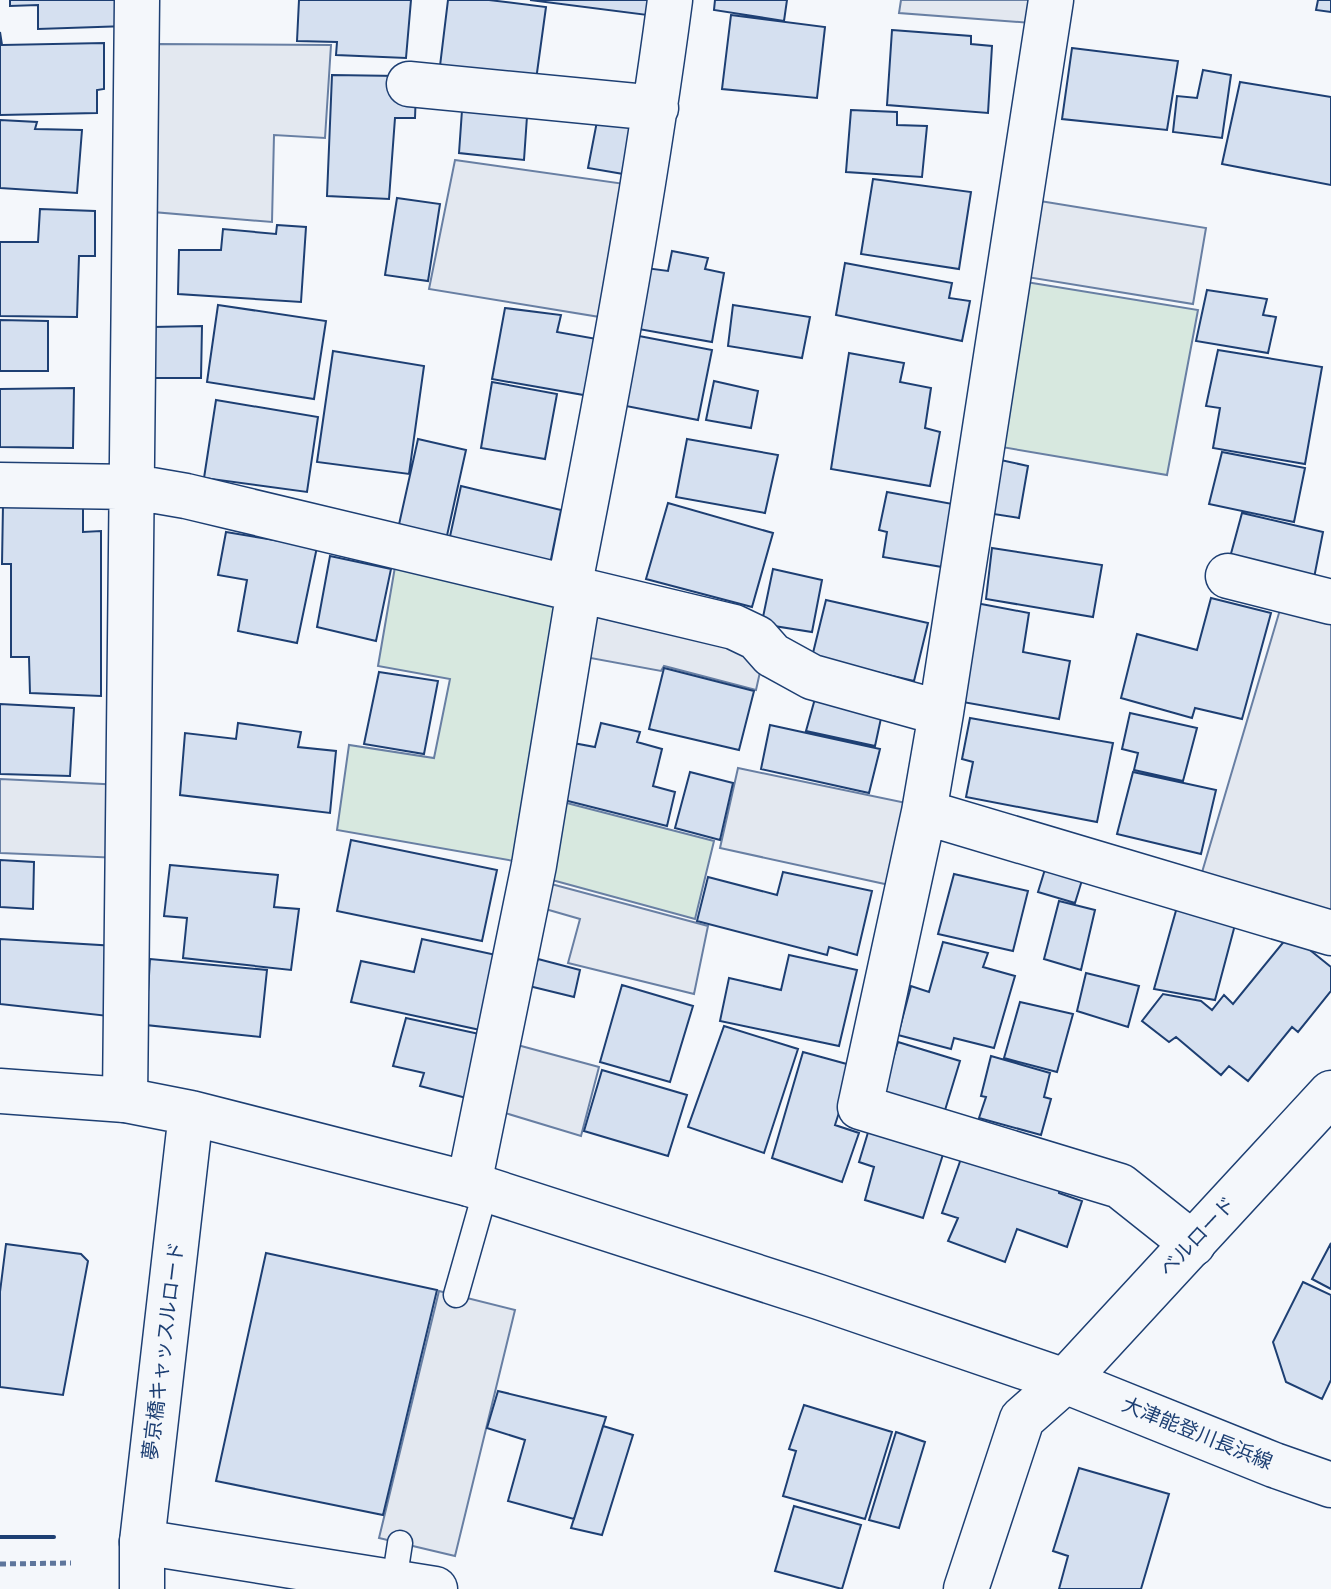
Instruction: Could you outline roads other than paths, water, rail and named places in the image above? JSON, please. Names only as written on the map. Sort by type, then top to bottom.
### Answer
[{"type":"street","points":[[125,1100],[126,804],[147,86],[137,0]]},
{"type":"street","points":[[477,1186],[531,880],[574,589],[656,108],[670,0]]},
{"type":"street","points":[[1051,0],[924,812],[860,1107],[1120,1186],[1193,1244]]},
{"type":"street","points":[[409,84],[656,108]]},
{"type":"street","points":[[0,485],[134,487],[186,496],[734,627],[757,638],[772,655],[812,677],[941,713]]},
{"type":"street","points":[[1228,576],[1329,593]]},
{"type":"street","points":[[924,812],[1331,933]]},
{"type":"street","name":"大津能登川長浜線","points":[[0,1091],[125,1100],[191,1113],[477,1186],[1065,1381],[1331,1485]]},
{"type":"street","name":"ベルロード","points":[[966,1589],[1022,1419],[1065,1381],[1331,1093]]},
{"type":"street","name":"夢京橋キャッスルロード","points":[[142,1589],[142,1542],[191,1113]]},
{"type":"street","points":[[142,1542],[410,1572]]},
{"type":"lane","points":[[456,1295],[477,1186]]}]
